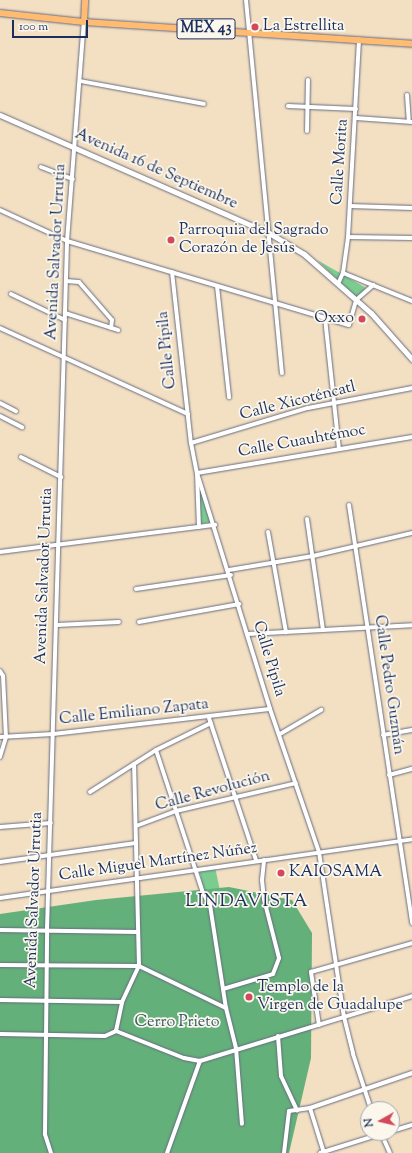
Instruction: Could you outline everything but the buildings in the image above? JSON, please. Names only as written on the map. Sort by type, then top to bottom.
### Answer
[{"type":"main road","name":"Avenida Salvador Urrutia","points":[[84,22],[85,0]]},
{"type":"main road","name":"MEX 43","points":[[0,13],[84,22],[412,44]]},
{"type":"street","points":[[246,0],[282,373]]},
{"type":"street","name":"Avenida Salvador Urrutia","points":[[51,1153],[45,1134],[46,966],[67,241],[76,149],[84,22]]},
{"type":"street","name":"Calle Morita","points":[[338,284],[343,273],[348,237],[356,118],[359,40]]},
{"type":"street","points":[[307,131],[308,80]]},
{"type":"street","points":[[80,81],[204,104]]},
{"type":"street","points":[[356,118],[411,122],[407,95]]},
{"type":"street","points":[[288,106],[356,109]]},
{"type":"street","name":"Avenida 16 de Septiembre","points":[[0,115],[269,233],[304,254],[356,300],[412,359]]},
{"type":"street","points":[[41,167],[73,179]]},
{"type":"street","points":[[350,206],[412,208]]},
{"type":"street","points":[[0,210],[67,241],[350,325],[356,300],[372,285]]},
{"type":"street","points":[[348,237],[412,238]]},
{"type":"street","name":"Calle Pípila","points":[[172,272],[191,443],[197,473],[231,575],[270,709],[280,734],[319,852],[344,1017],[368,1101]]},
{"type":"street","points":[[343,273],[412,301]]},
{"type":"street","points":[[66,281],[80,282],[112,320],[111,328]]},
{"type":"street","points":[[217,286],[229,397]]},
{"type":"street","points":[[11,294],[65,320]]},
{"type":"street","points":[[66,313],[118,330]]},
{"type":"street","points":[[324,318],[339,448]]},
{"type":"street","points":[[0,328],[188,414]]},
{"type":"street","name":"Calle Xicoténcatl","points":[[191,443],[308,408],[412,388]]},
{"type":"street","points":[[0,403],[16,410]]},
{"type":"street","points":[[0,416],[22,427]]},
{"type":"street","name":"Calle Cuauhtémoc","points":[[197,473],[339,448],[412,437]]},
{"type":"street","points":[[21,457],[61,477]]},
{"type":"street","name":"Calle Pípila","points":[[197,473],[199,527]]},
{"type":"street","name":"Calle Pedro Guzmán","points":[[350,505],[388,775],[400,841],[412,923]]},
{"type":"street","points":[[307,519],[323,630]]},
{"type":"street","points":[[0,552],[215,525]]},
{"type":"street","points":[[268,532],[286,632]]},
{"type":"street","points":[[229,570],[313,556],[412,533]]},
{"type":"street","points":[[136,589],[231,575]]},
{"type":"street","points":[[139,622],[239,604]]},
{"type":"street","points":[[57,625],[119,622]]},
{"type":"street","points":[[248,634],[412,625]]},
{"type":"street","points":[[0,671],[3,676],[6,737],[0,757]]},
{"type":"street","name":"Calle Emiliano Zapata","points":[[0,737],[53,734],[209,718],[270,709]]},
{"type":"street","points":[[280,734],[321,710]]},
{"type":"street","points":[[209,718],[256,860]]},
{"type":"street","points":[[90,792],[156,750],[211,723]]},
{"type":"street","points":[[383,734],[412,730]]},
{"type":"street","points":[[156,750],[197,869],[203,893],[210,905],[226,1008],[236,1048],[242,1124]]},
{"type":"street","points":[[116,1031],[122,1002],[139,966],[134,764]]},
{"type":"street","points":[[388,775],[412,769]]},
{"type":"street","name":"Calle Revolución","points":[[136,826],[176,811],[296,782]]},
{"type":"street","points":[[0,827],[51,823]]},
{"type":"street","name":"Calle Miguel Martínez Núñez","points":[[0,898],[137,879],[256,860],[412,839]]},
{"type":"street","points":[[0,862],[136,843]]},
{"type":"street","points":[[223,990],[273,974],[279,958],[264,899],[262,880],[264,860]]},
{"type":"street","points":[[0,930],[47,929],[138,932]]},
{"type":"street","points":[[318,1024],[312,972],[412,943]]},
{"type":"street","points":[[0,965],[139,966],[226,1008]]},
{"type":"street","points":[[0,1034],[105,1036],[116,1031],[184,1058],[200,1061],[236,1048],[412,996]]},
{"type":"street","points":[[0,1000],[122,1002]]},
{"type":"street","points":[[278,1036],[281,1076],[297,1110]]},
{"type":"street","points":[[168,1153],[200,1061]]},
{"type":"street","points":[[284,1153],[289,1112],[310,1108],[364,1088],[412,1073]]},
{"type":"street","points":[[310,1108],[322,1153],[360,1140]]},
{"type":"street","points":[[400,1129],[412,1125]]},
{"type":"street","points":[[385,1141],[390,1153]]},
{"type":"green space","points":[[317,260],[340,273],[366,288],[357,298]]},
{"type":"green space","points":[[197,478],[211,522],[201,524]]},
{"type":"green space","points":[[215,867],[220,890],[204,894],[199,870]]},
{"type":"green space","name":"Cerro Prieto","points":[[229,887],[292,900],[312,933],[311,1058],[289,1153],[0,1153],[0,914],[96,900]]},
{"type":"place","name":"La Estrellita","points":[[255,27]]},
{"type":"place","name":"Parroquia del Sagrado Corazón de Jesús","points":[[171,240]]},
{"type":"place","name":"Oxxo","points":[[362,319]]},
{"type":"place","name":"KAIOSAMA","points":[[281,873]]},
{"type":"place","name":"Templo de la Virgen de Guadalupe","points":[[249,997]]},
{"type":"district","name":"LINDAVISTA","points":[[247,902]]}]
